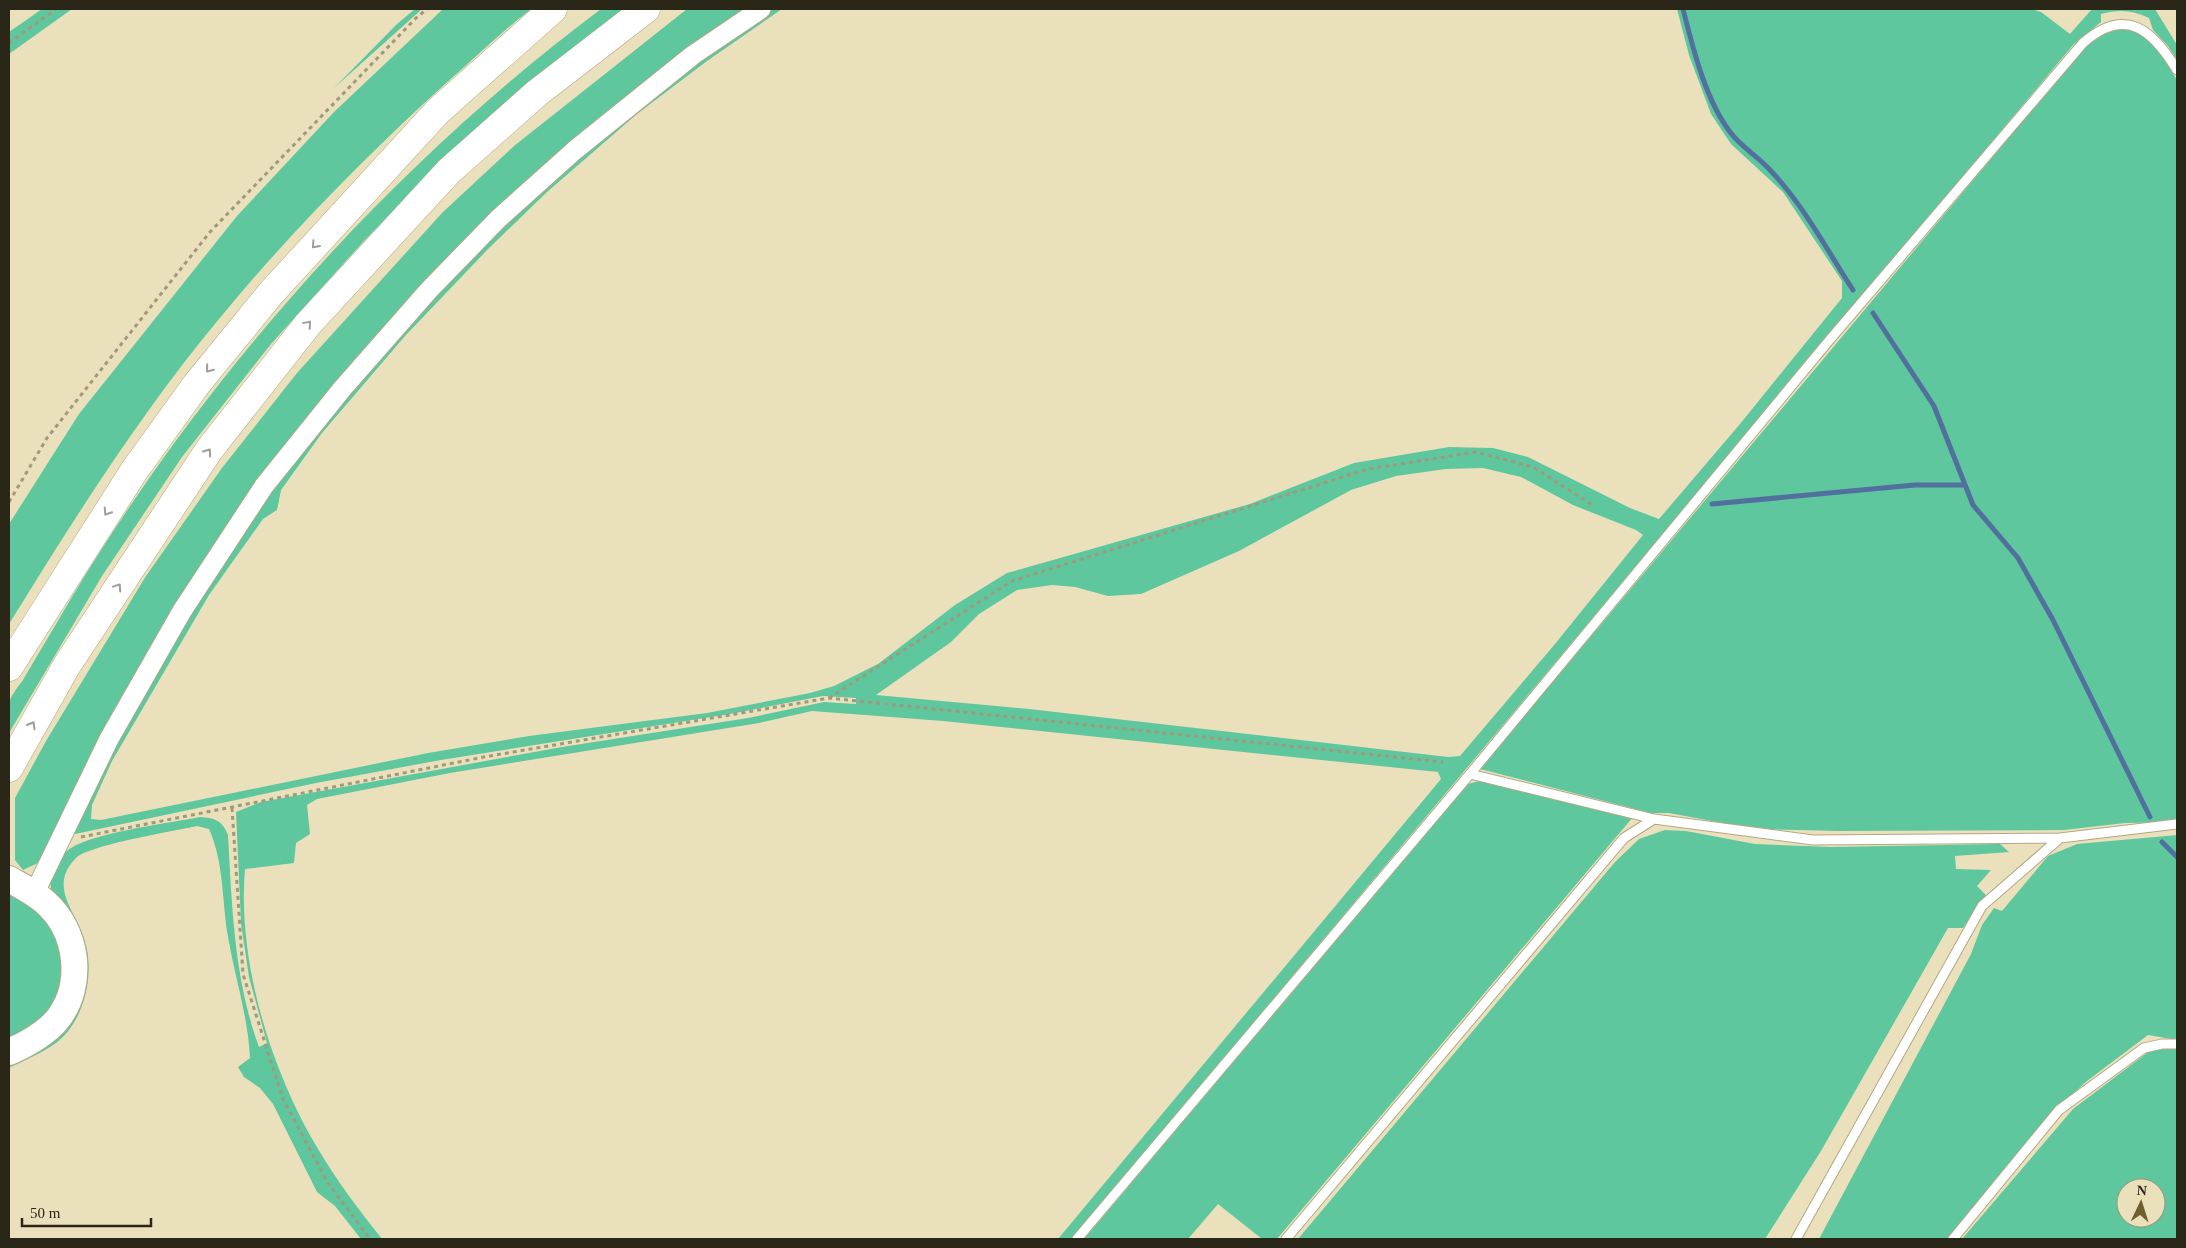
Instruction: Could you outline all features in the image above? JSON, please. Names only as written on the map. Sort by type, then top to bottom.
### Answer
[{"type":"highway","points":[[9,667],[134,472],[196,385],[271,293],[438,111],[553,9]]},
{"type":"highway","points":[[348,209],[572,9]]},
{"type":"highway","points":[[9,768],[67,665],[209,450],[308,324],[449,171],[537,93],[646,9]]},
{"type":"street","points":[[34,894],[109,739],[182,611],[264,486],[342,389],[429,290],[505,213],[575,150],[693,55],[761,9]]},
{"type":"street","points":[[9,879],[34,894],[50,907],[64,926],[70,941],[75,973],[66,1006],[56,1021],[40,1034],[9,1052]]},
{"type":"lane","points":[[1078,1239],[1470,774],[1827,343],[2082,43],[2096,31],[2108,25],[2120,24],[2136,27],[2159,43],[2177,70]]},
{"type":"lane","points":[[1470,774],[1654,820],[1812,840],[2060,838],[2177,824]]},
{"type":"lane","points":[[1286,1239],[1624,838],[1654,820]]},
{"type":"lane","points":[[1796,1239],[1982,906],[2060,838]]},
{"type":"lane","points":[[1953,1239],[2059,1110],[2144,1048],[2162,1044],[2177,1044]]},
{"type":"path","points":[[9,42],[56,9]]},
{"type":"path","points":[[9,502],[47,438],[210,232],[416,18],[427,9]]},
{"type":"path","points":[[829,698],[1012,582],[1368,469],[1476,452],[1533,467],[1594,506]]},
{"type":"path","points":[[61,841],[123,827],[232,808],[484,757],[829,698],[1443,762]]},
{"type":"path","points":[[232,808],[243,974],[280,1090],[328,1184],[370,1239]]},
{"type":"green space","points":[[42,9],[72,9],[9,54],[9,32]]},
{"type":"green space","points":[[415,9],[422,9],[334,88],[397,24]]},
{"type":"green space","points":[[443,9],[531,9],[498,36],[386,140],[328,197],[245,288],[190,355],[135,430],[83,506],[9,624],[9,524],[79,414],[237,216],[334,112]]},
{"type":"green space","points":[[601,9],[626,9],[448,155],[363,242],[271,344],[182,457],[102,576],[9,733],[8,711],[11,698],[69,602],[122,518],[180,436],[241,356],[307,280],[376,206],[448,136],[523,70]]},
{"type":"green space","points":[[687,9],[746,9],[601,119],[315,410],[38,863],[23,870],[15,860],[15,798],[46,741],[146,576],[222,468],[297,373],[442,213],[514,146]]},
{"type":"green space","points":[[773,9],[782,9],[707,61],[637,114],[547,192],[489,248],[405,336],[322,433],[281,490],[277,510],[263,519],[209,595],[112,761],[92,805],[91,819],[101,820],[428,753],[529,736],[707,713],[810,693],[834,686],[878,664],[955,605],[1007,573],[1250,504],[1354,463],[1449,447],[1493,448],[1528,457],[1630,508],[1659,519],[1740,424],[1842,298],[1842,281],[1783,192],[1731,144],[1711,114],[1689,55],[1677,9],[2031,9],[2041,12],[2070,34],[2092,9],[2155,9],[2177,45],[2177,60],[2168,46],[2153,30],[2149,18],[2126,11],[2101,14],[2101,22],[2073,45],[1072,1239],[1058,1239],[1441,779],[1438,772],[943,721],[812,711],[759,723],[450,773],[317,799],[307,805],[310,834],[296,843],[294,863],[245,869],[246,941],[252,977],[272,1050],[301,1118],[325,1161],[382,1239],[361,1239],[335,1206],[317,1192],[273,1104],[260,1088],[244,1077],[238,1067],[250,1058],[249,1042],[228,937],[220,868],[209,829],[197,826],[114,843],[84,853],[76,858],[64,879],[64,889],[85,942],[88,955],[88,983],[85,997],[74,1023],[66,1034],[45,1050],[9,1068],[9,1060],[72,1009],[50,882],[56,866],[63,855],[76,845],[91,839],[200,817],[214,819],[220,823],[228,835],[233,915],[239,969],[244,995],[259,1047],[267,1043],[249,977],[241,923],[236,812],[261,802],[562,747],[748,718],[824,702],[856,704],[856,698],[823,696],[730,714],[441,760],[316,783],[75,834],[73,832],[74,825],[162,659],[270,492],[334,410],[413,318],[553,179],[699,60]],"holes":[[[1483,468],[1521,477],[1573,505],[1636,530],[1643,535],[1555,644],[1460,756],[1448,757],[1029,709],[876,695],[951,642],[979,614],[1017,590],[1052,585],[1075,587],[1108,596],[1141,594],[1239,551],[1351,490],[1396,476],[1446,469]]]},
{"type":"green space","points":[[2119,27],[2139,34],[2154,46],[2177,80],[2177,822],[2125,823],[2064,830],[1839,831],[1755,829],[1669,813],[1651,813],[1480,769],[2088,43],[2105,31]]},
{"type":"green space","points":[[1483,780],[1633,817],[1277,1239],[1262,1239],[1218,1204],[1188,1239],[1084,1239],[1468,784]]},
{"type":"green space","points":[[1665,830],[1686,831],[1755,844],[1831,847],[2000,844],[2009,852],[1955,856],[1956,869],[1991,870],[1977,886],[1986,895],[1963,928],[1948,928],[1821,1151],[1765,1239],[1298,1239],[1615,862],[1639,839]]},
{"type":"green space","points":[[2177,835],[2177,1040],[2148,1035],[2087,1081],[2055,1110],[1947,1239],[1819,1239],[1971,954],[1982,925],[1994,908],[2002,911],[2048,856],[2077,844]]},
{"type":"green space","points":[[9,893],[51,920],[69,978],[48,1017],[9,1043]]},
{"type":"green space","points":[[2177,1048],[2177,1239],[1962,1239],[2073,1109],[2151,1050]]},
{"type":"waterway","points":[[1683,9],[1701,73],[1721,119],[1734,137],[1766,166],[1794,199],[1853,290]]},
{"type":"waterway","points":[[1873,313],[1934,406],[1973,505],[2018,558],[2053,620],[2150,817]]},
{"type":"waterway","points":[[1712,504],[1915,485],[1965,485]]},
{"type":"waterway","points":[[2162,842],[2177,857]]}]
